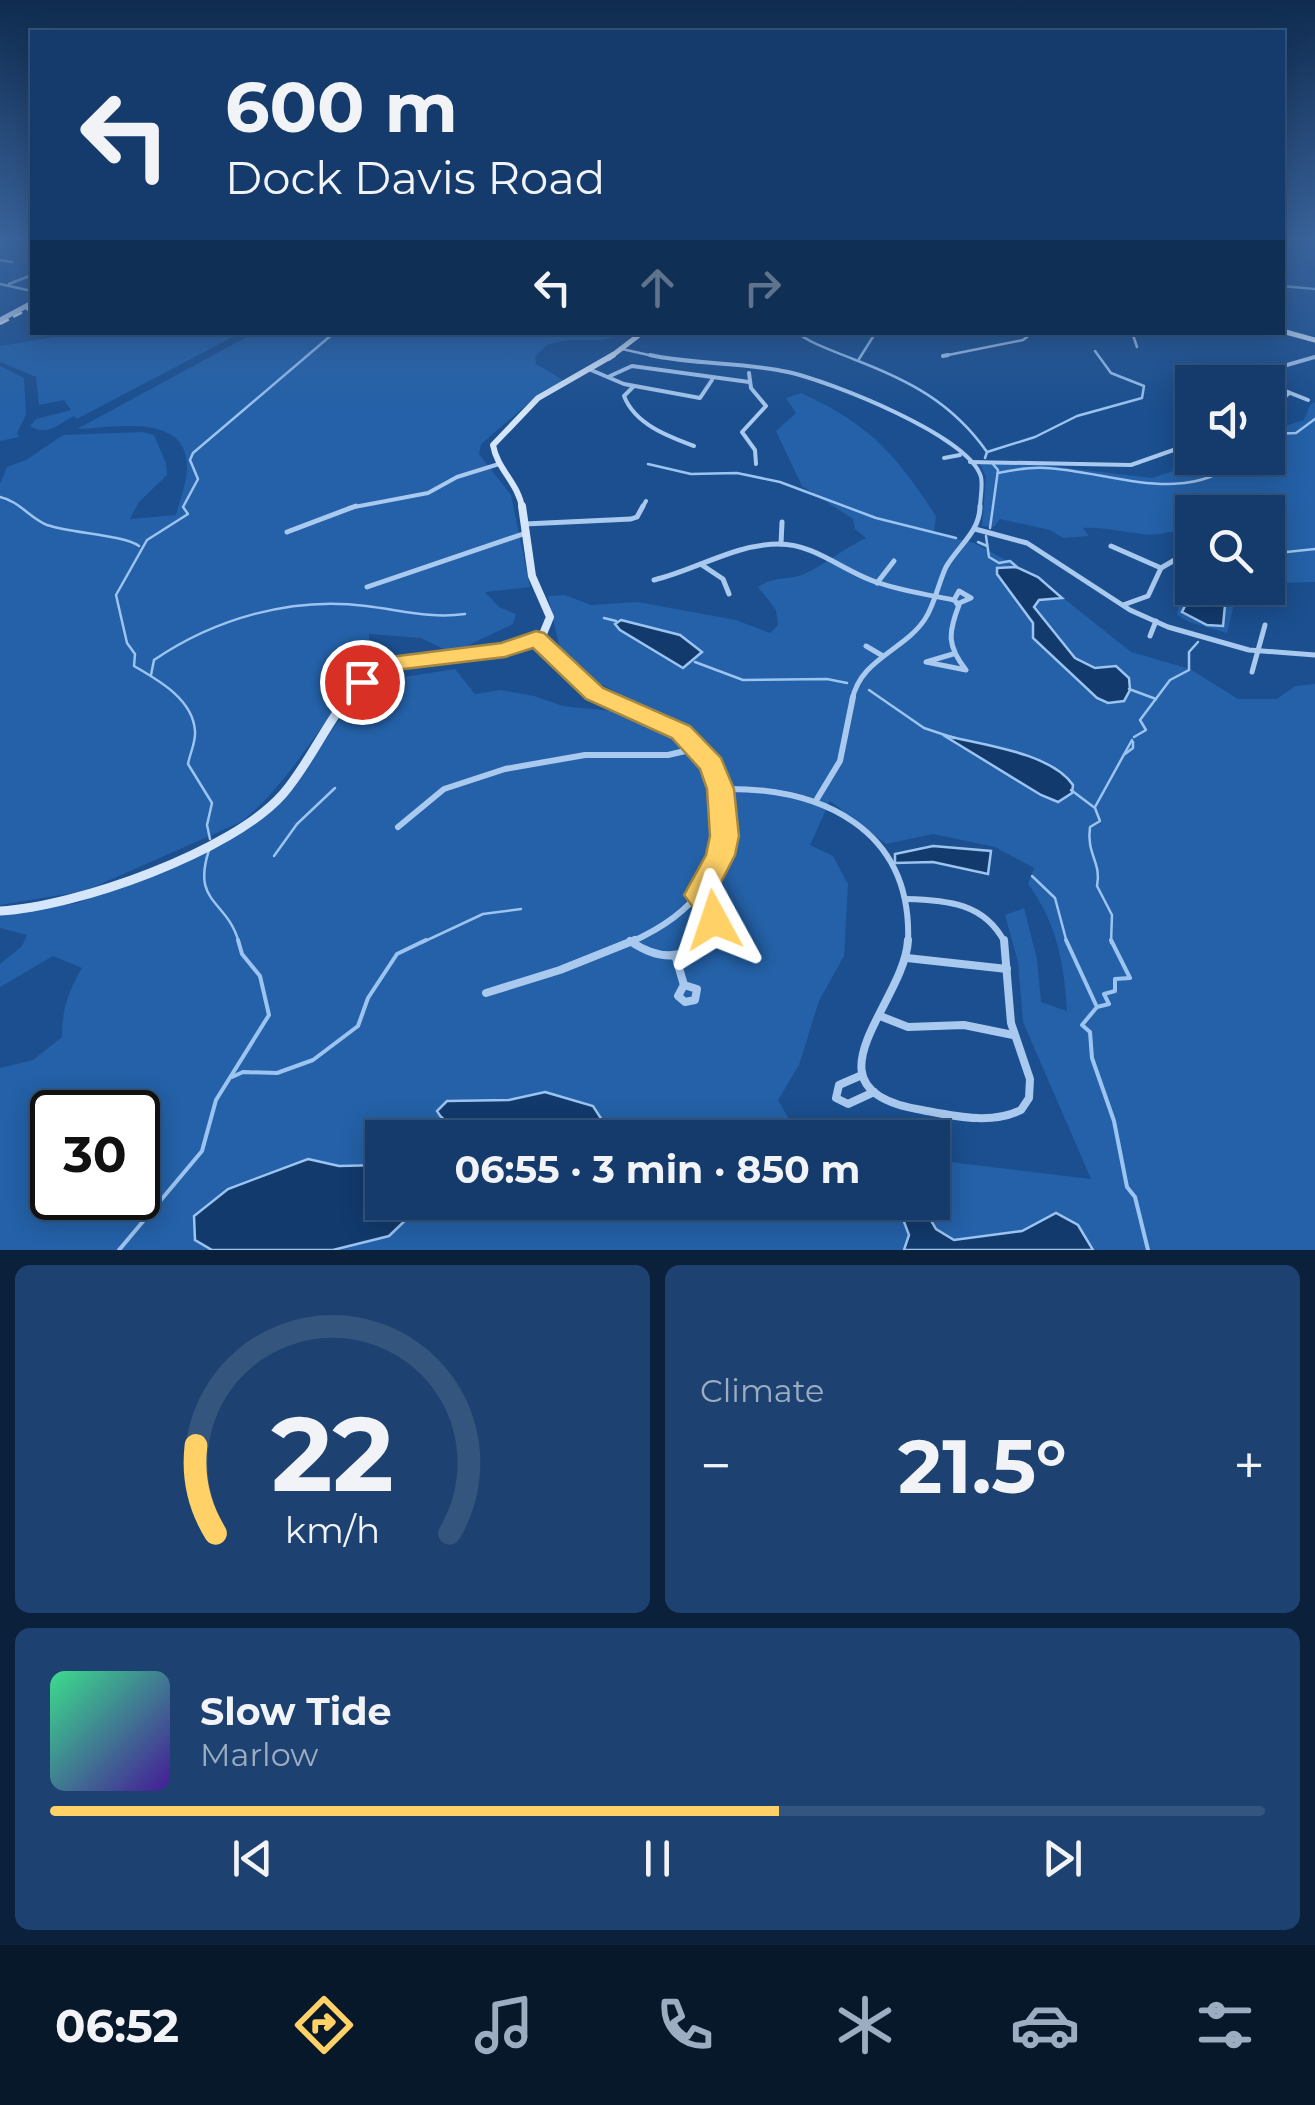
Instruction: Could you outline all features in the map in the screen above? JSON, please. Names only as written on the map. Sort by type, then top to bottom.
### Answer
[{"type":"street","points":[[0,320],[30,304]]},
{"type":"street","points":[[1285,332],[1315,340]]},
{"type":"street","points":[[0,911],[50,906],[93,894],[254,821],[287,790],[355,691],[375,672],[407,660],[505,650],[548,629],[550,617],[532,576],[518,488],[493,455],[493,444],[521,420],[532,404],[591,370],[638,335]]},
{"type":"street","points":[[942,356],[1024,340],[1030,335]]},
{"type":"street","points":[[1133,335],[1137,347]]},
{"type":"street","points":[[622,349],[696,364],[807,375],[918,422],[970,462],[982,480],[975,529],[947,566],[918,628],[865,670],[853,689],[840,761],[817,799]]},
{"type":"street","points":[[1282,365],[1315,357]]},
{"type":"street","points":[[610,376],[632,366],[712,380],[749,382]]},
{"type":"street","points":[[591,370],[634,386],[700,398],[712,380]]},
{"type":"street","points":[[749,373],[749,382],[766,406],[742,432],[755,450],[756,464]]},
{"type":"street","points":[[634,386],[624,396],[628,407],[666,436],[694,446]]},
{"type":"street","points":[[1285,391],[1308,400]]},
{"type":"street","points":[[1285,397],[1290,393]]},
{"type":"street","points":[[905,425],[918,422]]},
{"type":"street","points":[[970,462],[1005,459],[1101,468],[1147,462],[1175,450]]},
{"type":"street","points":[[944,458],[960,455]]},
{"type":"street","points":[[287,532],[358,505],[428,493],[457,477],[499,464]]},
{"type":"street","points":[[368,586],[526,529],[631,520],[646,501]]},
{"type":"street","points":[[781,544],[782,522]]},
{"type":"street","points":[[975,529],[1030,544],[1124,605],[1156,621],[1258,652],[1290,657],[1315,655]]},
{"type":"street","points":[[654,580],[734,551],[781,544],[814,552],[877,583],[956,602],[949,631],[953,654],[966,670],[926,662],[953,654]]},
{"type":"street","points":[[1111,546],[1162,568]]},
{"type":"street","points":[[1124,605],[1152,592],[1162,568],[1175,560]]},
{"type":"street","points":[[877,583],[894,561]]},
{"type":"street","points":[[702,565],[723,579],[730,594]]},
{"type":"street","points":[[1150,636],[1156,621]]},
{"type":"street","points":[[1252,672],[1265,626]]},
{"type":"street","points":[[486,993],[605,953],[675,917],[700,895],[713,874],[724,836],[721,789],[712,765],[698,748],[675,728],[595,693],[536,638]]},
{"type":"street","points":[[866,646],[883,656]]},
{"type":"street","points":[[398,827],[444,790],[505,768],[563,757],[668,755],[698,748]]},
{"type":"street","points":[[721,789],[770,788],[817,799],[848,816],[882,848],[897,870],[906,899],[907,958],[880,1016],[860,1047],[862,1074],[874,1092],[905,1108],[989,1120],[1016,1116],[1030,1099],[1031,1087],[1026,1057],[1014,1035],[1001,932],[983,913],[947,900],[906,899]]},
{"type":"street","points":[[630,941],[650,956],[676,958],[706,940],[712,930],[710,906],[700,895]]},
{"type":"street","points":[[676,958],[684,985]]},
{"type":"street","points":[[907,958],[1007,968]]},
{"type":"street","points":[[880,1016],[908,1027],[964,1025],[1014,1035]]},
{"type":"street","points":[[862,1074],[839,1085],[836,1098],[848,1104],[874,1092]]},
{"type":"shaded area","points":[[68,335],[236,335],[77,419],[74,416],[48,430],[30,426],[36,419],[71,410],[64,400],[39,405],[36,377],[0,362],[0,346]]},
{"type":"shaded area","points":[[250,335],[626,335],[549,344],[535,356],[536,364],[565,381],[543,391],[481,444],[479,454],[511,495],[530,587],[485,592],[499,607],[516,614],[513,624],[452,653],[421,638],[369,634],[369,671],[277,787],[241,822],[85,891],[0,905],[0,484],[7,467],[26,460],[63,435],[154,435],[167,475],[139,502],[130,519],[176,515],[187,469],[184,451],[176,438],[163,431],[128,426],[77,429]]},
{"type":"shaded area","points":[[0,366],[24,378],[26,415],[17,433],[19,437],[0,441]]},
{"type":"shaded area","points":[[801,393],[863,429],[894,458],[936,516],[934,533],[974,543],[1037,577],[1131,652],[1190,669],[1238,699],[1277,699],[1295,686],[1315,684],[1315,1250],[0,1250],[0,1068],[33,1060],[62,1037],[67,1001],[82,968],[53,956],[0,987],[0,964],[22,946],[27,935],[0,928],[0,913],[78,903],[262,818],[278,805],[347,709],[397,699],[398,686],[393,681],[366,701],[350,703],[360,689],[390,668],[404,677],[455,669],[475,694],[501,690],[563,706],[622,712],[662,727],[671,722],[588,677],[559,645],[548,596],[565,595],[591,605],[638,602],[736,620],[770,633],[778,625],[776,610],[758,587],[804,574],[866,538],[855,529],[853,519],[802,486],[776,431],[796,413],[786,398]],"holes":[[[830,801],[886,844],[933,834],[995,847],[1034,868],[1028,884],[1046,914],[1057,944],[1067,1011],[1041,1002],[1037,959],[1024,908],[1005,915],[1018,962],[1023,1022],[1091,1179],[950,1162],[950,1220],[365,1220],[365,1120],[789,1120],[778,1100],[799,1065],[819,1001],[844,956],[848,884],[833,856],[810,845]]]},
{"type":"shaded area","points":[[1315,402],[1315,582],[1285,583],[1285,495],[1175,495],[1175,531],[1148,535],[1083,528],[1089,536],[1063,538],[1050,530],[1000,519],[994,527],[982,526],[986,477],[980,464],[1032,464],[1152,478],[1175,471],[1175,475],[1285,475],[1285,426],[1304,420]]},
{"type":"shaded area","points":[[1016,567],[1038,577],[1062,598],[1039,600],[1034,607],[1075,658],[1095,668],[1116,666],[1129,678],[1130,690],[1124,701],[1108,703],[1097,698],[1033,638],[1033,623],[997,574],[997,568]]},
{"type":"shaded area","points":[[1179,605],[1234,605],[1227,633],[1177,615]]},
{"type":"shaded area","points":[[1186,605],[1225,605],[1223,626],[1207,625],[1182,612]]},
{"type":"shaded area","points":[[621,620],[680,635],[702,652],[683,668],[620,630],[615,624]]},
{"type":"shaded area","points":[[943,735],[1031,757],[1062,774],[1073,785],[1072,793],[1058,802],[1041,795]]},
{"type":"shaded area","points":[[933,846],[991,851],[988,874],[933,862],[895,863],[895,854]]},
{"type":"shaded area","points":[[545,1092],[593,1106],[602,1120],[446,1120],[437,1111],[447,1101],[509,1100]]},
{"type":"shaded area","points":[[308,1159],[339,1166],[365,1165],[365,1220],[406,1220],[389,1236],[333,1250],[212,1250],[195,1240],[194,1216],[228,1189]]},
{"type":"shaded area","points":[[1056,1213],[1078,1225],[1093,1250],[904,1250],[909,1235],[903,1220],[931,1220],[936,1229],[954,1240],[1022,1231]]},
{"type":"waterway","points":[[210,839],[207,825],[212,803],[188,764],[195,735],[193,720],[173,692],[134,666],[135,654],[127,643],[116,595],[147,540],[188,514],[183,507],[198,479],[190,460],[193,453],[331,335]]},
{"type":"waterway","points":[[801,335],[928,395],[959,419],[987,452]]},
{"type":"waterway","points":[[859,359],[874,335]]},
{"type":"waterway","points":[[987,452],[1035,437],[1077,416],[1142,398],[1144,386],[1111,373],[1095,351]]},
{"type":"waterway","points":[[1285,433],[1296,433],[1315,419]]},
{"type":"waterway","points":[[985,458],[987,452]]},
{"type":"waterway","points":[[990,528],[998,470],[992,463]]},
{"type":"waterway","points":[[648,464],[691,474],[737,473],[780,482],[876,518],[956,538]]},
{"type":"waterway","points":[[998,473],[1045,468],[1172,484],[1213,475]]},
{"type":"waterway","points":[[0,497],[47,525],[122,539],[139,546]]},
{"type":"waterway","points":[[986,536],[989,557],[999,563],[1010,561],[1017,567]]},
{"type":"waterway","points":[[978,542],[987,546]]},
{"type":"waterway","points":[[1285,552],[1315,549]]},
{"type":"waterway","points":[[151,675],[154,660],[177,645],[228,622],[282,608],[338,604],[428,615],[465,614]]},
{"type":"waterway","points":[[604,618],[616,621]]},
{"type":"waterway","points":[[1156,699],[1170,680],[1189,670],[1189,652],[1198,642]]},
{"type":"waterway","points":[[695,662],[743,680],[827,679],[847,683]]},
{"type":"waterway","points":[[1129,689],[1156,699]]},
{"type":"waterway","points":[[869,690],[924,728],[954,738]]},
{"type":"waterway","points":[[1134,737],[1146,730],[1140,720],[1156,699]]},
{"type":"waterway","points":[[1095,807],[1132,740]]},
{"type":"waterway","points":[[1125,754],[1133,748],[1133,742]]},
{"type":"waterway","points":[[274,856],[297,824],[335,788]]},
{"type":"waterway","points":[[1071,790],[1095,808],[1100,821],[1090,827],[1089,836],[1097,886],[1112,915],[1111,940]]},
{"type":"waterway","points":[[210,847],[204,880],[207,891],[227,917],[238,942]]},
{"type":"waterway","points":[[1032,876],[1055,898],[1066,941]]},
{"type":"waterway","points":[[421,943],[483,914],[521,909]]},
{"type":"waterway","points":[[232,1077],[243,1072],[277,1073],[313,1060],[358,1026],[368,998],[397,954],[426,940]]},
{"type":"waterway","points":[[1111,940],[1130,978],[1115,979],[1115,991],[1104,994],[1109,1004],[1097,1007],[1082,1025],[1090,1032],[1092,1058],[1114,1121],[1127,1187],[1135,1197],[1148,1250]]},
{"type":"waterway","points":[[1066,941],[1096,1005]]},
{"type":"waterway","points":[[119,1250],[202,1151],[216,1100],[269,1015],[260,976],[242,954],[238,942]]},
{"type":"railway","points":[[0,324],[30,308]]},
{"type":"route","points":[[362,682],[398,662],[505,650],[536,638],[595,693],[681,732],[712,765],[721,789],[724,836],[713,874],[700,895],[710,906],[714,920]]}]
